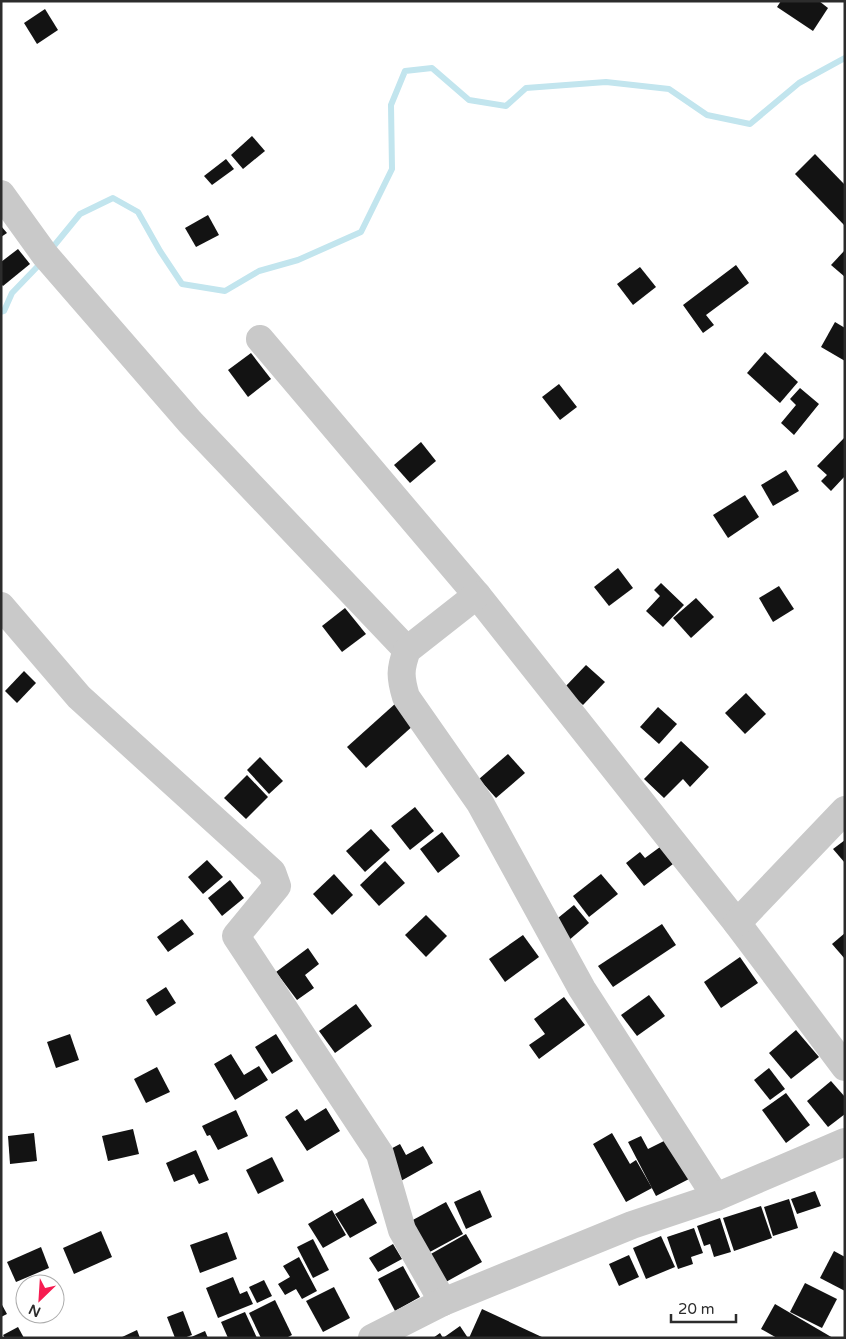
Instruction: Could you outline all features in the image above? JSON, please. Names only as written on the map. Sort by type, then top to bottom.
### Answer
[{"type":"street","points":[[1,194],[45,255],[190,422],[407,650]]},
{"type":"street","points":[[260,338],[477,595],[737,923],[845,1067]]},
{"type":"street","points":[[477,595],[407,650],[402,664],[401,679],[406,696],[480,803],[582,989],[716,1197]]},
{"type":"street","points":[[1,606],[79,697],[272,872],[277,886],[236,936],[380,1154],[402,1230],[443,1302]]},
{"type":"street","points":[[737,923],[845,810]]},
{"type":"street","points":[[372,1338],[443,1302],[632,1225],[716,1197],[845,1142]]},
{"type":"building","points":[[781,1],[819,1],[828,8],[813,31],[777,7]]},
{"type":"building","points":[[45,9],[58,30],[37,44],[24,23]]},
{"type":"building","points":[[252,136],[265,151],[243,169],[231,155]]},
{"type":"building","points":[[815,154],[845,185],[845,226],[795,174]]},
{"type":"building","points":[[226,159],[234,169],[212,185],[204,176]]},
{"type":"building","points":[[208,215],[219,235],[196,247],[185,228]]},
{"type":"building","points":[[1,226],[7,233],[1,237]]},
{"type":"building","points":[[18,249],[30,264],[3,286],[1,284],[1,262]]},
{"type":"building","points":[[845,250],[845,277],[831,265]]},
{"type":"building","points":[[736,265],[749,283],[706,315],[714,325],[703,333],[683,305]]},
{"type":"building","points":[[640,267],[656,287],[633,305],[617,284]]},
{"type":"building","points":[[835,322],[845,328],[845,361],[821,347]]},
{"type":"building","points":[[765,352],[798,382],[780,403],[747,373]]},
{"type":"building","points":[[251,353],[271,379],[248,397],[228,370]]},
{"type":"building","points":[[559,384],[577,407],[560,420],[542,397]]},
{"type":"building","points":[[800,388],[819,404],[794,435],[781,423],[796,405],[790,399]]},
{"type":"building","points":[[845,437],[845,476],[831,491],[821,481],[827,475],[817,466]]},
{"type":"building","points":[[421,442],[436,461],[410,483],[394,465]]},
{"type":"building","points":[[786,470],[799,491],[773,506],[761,485]]},
{"type":"building","points":[[745,495],[759,517],[728,538],[713,515]]},
{"type":"building","points":[[618,568],[633,588],[609,606],[594,587]]},
{"type":"building","points":[[661,583],[684,605],[663,627],[646,611],[660,596],[654,590]]},
{"type":"building","points":[[779,586],[794,609],[773,622],[759,598]]},
{"type":"building","points":[[696,598],[714,617],[691,638],[673,618]]},
{"type":"building","points":[[345,608],[366,634],[342,652],[322,626]]},
{"type":"building","points":[[586,665],[605,682],[583,705],[564,688]]},
{"type":"building","points":[[24,671],[36,683],[17,703],[5,691]]},
{"type":"building","points":[[746,693],[766,714],[745,734],[725,713]]},
{"type":"building","points":[[396,703],[415,724],[366,768],[347,747]]},
{"type":"building","points":[[658,707],[677,724],[659,744],[640,727]]},
{"type":"building","points":[[681,741],[709,767],[690,787],[683,779],[664,798],[644,779]]},
{"type":"building","points":[[508,754],[525,773],[496,798],[479,779]]},
{"type":"building","points":[[260,757],[283,781],[269,794],[247,770]]},
{"type":"building","points":[[247,775],[268,797],[246,819],[224,798]]},
{"type":"building","points":[[415,807],[434,831],[410,850],[391,826]]},
{"type":"building","points":[[371,829],[390,850],[365,872],[346,851]]},
{"type":"building","points":[[442,832],[460,856],[438,873],[420,849]]},
{"type":"building","points":[[845,840],[845,863],[833,849]]},
{"type":"building","points":[[660,847],[673,864],[644,886],[626,863],[640,852],[645,858]]},
{"type":"building","points":[[207,860],[223,877],[203,894],[188,877]]},
{"type":"building","points":[[385,861],[405,883],[379,906],[360,885]]},
{"type":"building","points":[[334,874],[353,895],[332,915],[313,894]]},
{"type":"building","points":[[601,874],[618,894],[589,917],[573,896]]},
{"type":"building","points":[[230,880],[244,898],[222,916],[208,898]]},
{"type":"building","points":[[574,905],[589,923],[568,941],[553,922]]},
{"type":"building","points":[[426,915],[447,936],[426,957],[405,935]]},
{"type":"building","points":[[182,919],[194,934],[168,952],[157,937]]},
{"type":"building","points":[[662,924],[676,945],[613,987],[598,966]]},
{"type":"building","points":[[845,933],[845,959],[832,944]]},
{"type":"building","points":[[523,935],[539,957],[505,982],[489,959]]},
{"type":"building","points":[[308,948],[319,964],[305,975],[314,988],[297,1000],[276,972]]},
{"type":"building","points":[[740,957],[758,983],[721,1008],[704,982]]},
{"type":"building","points":[[166,987],[176,1003],[156,1016],[146,1000]]},
{"type":"building","points":[[649,995],[665,1016],[637,1036],[621,1015]]},
{"type":"building","points":[[564,997],[585,1025],[539,1059],[529,1045],[545,1034],[534,1019]]},
{"type":"building","points":[[356,1004],[372,1026],[335,1053],[319,1031]]},
{"type":"building","points":[[796,1030],[819,1057],[791,1079],[769,1053]]},
{"type":"building","points":[[70,1034],[79,1060],[56,1068],[47,1042]]},
{"type":"building","points":[[276,1034],[293,1061],[272,1074],[255,1047]]},
{"type":"building","points":[[231,1054],[244,1075],[259,1066],[268,1080],[235,1100],[214,1064]]},
{"type":"building","points":[[157,1067],[170,1092],[146,1103],[134,1079]]},
{"type":"building","points":[[769,1068],[785,1089],[770,1100],[754,1080]]},
{"type":"building","points":[[831,1081],[845,1097],[845,1114],[828,1127],[807,1101]]},
{"type":"building","points":[[786,1093],[810,1125],[786,1143],[762,1110]]},
{"type":"building","points":[[326,1108],[340,1131],[307,1151],[285,1117],[297,1109],[305,1121]]},
{"type":"building","points":[[236,1110],[248,1136],[218,1150],[210,1135],[207,1136],[202,1126]]},
{"type":"building","points":[[133,1129],[139,1154],[108,1161],[102,1136]]},
{"type":"building","points":[[34,1133],[37,1161],[10,1164],[8,1136]]},
{"type":"building","points":[[612,1133],[630,1164],[636,1160],[652,1188],[626,1202],[593,1144]]},
{"type":"building","points":[[641,1136],[648,1149],[668,1139],[689,1179],[656,1196],[628,1142]]},
{"type":"building","points":[[400,1144],[406,1155],[423,1146],[433,1163],[399,1182],[383,1153]]},
{"type":"building","points":[[196,1150],[209,1180],[199,1184],[194,1174],[174,1182],[166,1163]]},
{"type":"building","points":[[272,1157],[284,1181],[258,1194],[246,1170]]},
{"type":"building","points":[[480,1190],[492,1217],[466,1229],[454,1202]]},
{"type":"building","points":[[815,1191],[821,1206],[797,1214],[791,1199]]},
{"type":"building","points":[[363,1198],[377,1223],[350,1238],[335,1214]]},
{"type":"building","points":[[789,1199],[798,1228],[773,1236],[764,1207]]},
{"type":"building","points":[[446,1202],[463,1234],[428,1253],[411,1221]]},
{"type":"building","points":[[761,1206],[772,1238],[734,1251],[723,1218]]},
{"type":"building","points":[[332,1210],[346,1235],[323,1248],[308,1224]]},
{"type":"building","points":[[720,1218],[731,1252],[714,1257],[710,1244],[704,1246],[697,1226]]},
{"type":"building","points":[[694,1228],[703,1253],[691,1257],[693,1264],[678,1269],[667,1237]]},
{"type":"building","points":[[101,1231],[112,1257],[74,1274],[63,1248]]},
{"type":"building","points":[[227,1232],[237,1259],[200,1273],[190,1245]]},
{"type":"building","points":[[466,1234],[482,1262],[444,1283],[429,1255]]},
{"type":"building","points":[[661,1236],[675,1267],[646,1279],[633,1248]]},
{"type":"building","points":[[313,1239],[329,1270],[313,1278],[297,1247]]},
{"type":"building","points":[[393,1244],[402,1259],[378,1272],[369,1258]]},
{"type":"building","points":[[41,1247],[49,1268],[35,1274],[15,1274],[15,1280],[7,1262]]},
{"type":"building","points":[[834,1251],[845,1257],[845,1291],[820,1278]]},
{"type":"building","points":[[629,1255],[639,1277],[619,1286],[609,1264]]},
{"type":"building","points":[[299,1257],[317,1291],[302,1299],[296,1289],[285,1295],[278,1284],[290,1277],[283,1266]]},
{"type":"building","points":[[403,1266],[420,1297],[395,1311],[378,1279]]},
{"type":"building","points":[[233,1277],[240,1294],[247,1291],[253,1304],[218,1318],[206,1288]]},
{"type":"building","points":[[264,1280],[272,1296],[257,1303],[249,1287]]},
{"type":"building","points":[[805,1283],[837,1299],[822,1328],[790,1312]]},
{"type":"building","points":[[334,1287],[350,1318],[323,1332],[306,1301]]},
{"type":"building","points":[[275,1300],[292,1335],[286,1338],[261,1338],[249,1313]]},
{"type":"building","points":[[1,1303],[7,1314],[1,1317]]},
{"type":"building","points":[[775,1304],[833,1338],[777,1338],[761,1329]]},
{"type":"building","points":[[482,1309],[544,1338],[469,1338]]},
{"type":"building","points":[[183,1311],[192,1335],[184,1338],[175,1338],[167,1317]]},
{"type":"building","points":[[245,1312],[257,1338],[228,1338],[221,1322]]},
{"type":"building","points":[[460,1326],[468,1338],[443,1338]]},
{"type":"building","points":[[18,1327],[24,1338],[5,1338],[3,1335]]},
{"type":"building","points":[[137,1330],[140,1338],[120,1338]]},
{"type":"building","points":[[205,1331],[208,1338],[189,1338]]},
{"type":"building","points":[[440,1333],[443,1338],[433,1338]]},
{"type":"waterway","points":[[53,247],[80,214],[113,198],[138,212],[160,251],[182,284],[225,291],[259,271],[298,260],[361,232],[392,169],[391,105],[405,71],[432,68],[469,100],[506,106],[526,88],[606,82],[669,89],[707,115],[750,124],[799,83],[845,58]]},
{"type":"waterway","points":[[1,312],[4,311],[12,293],[38,266]]}]
